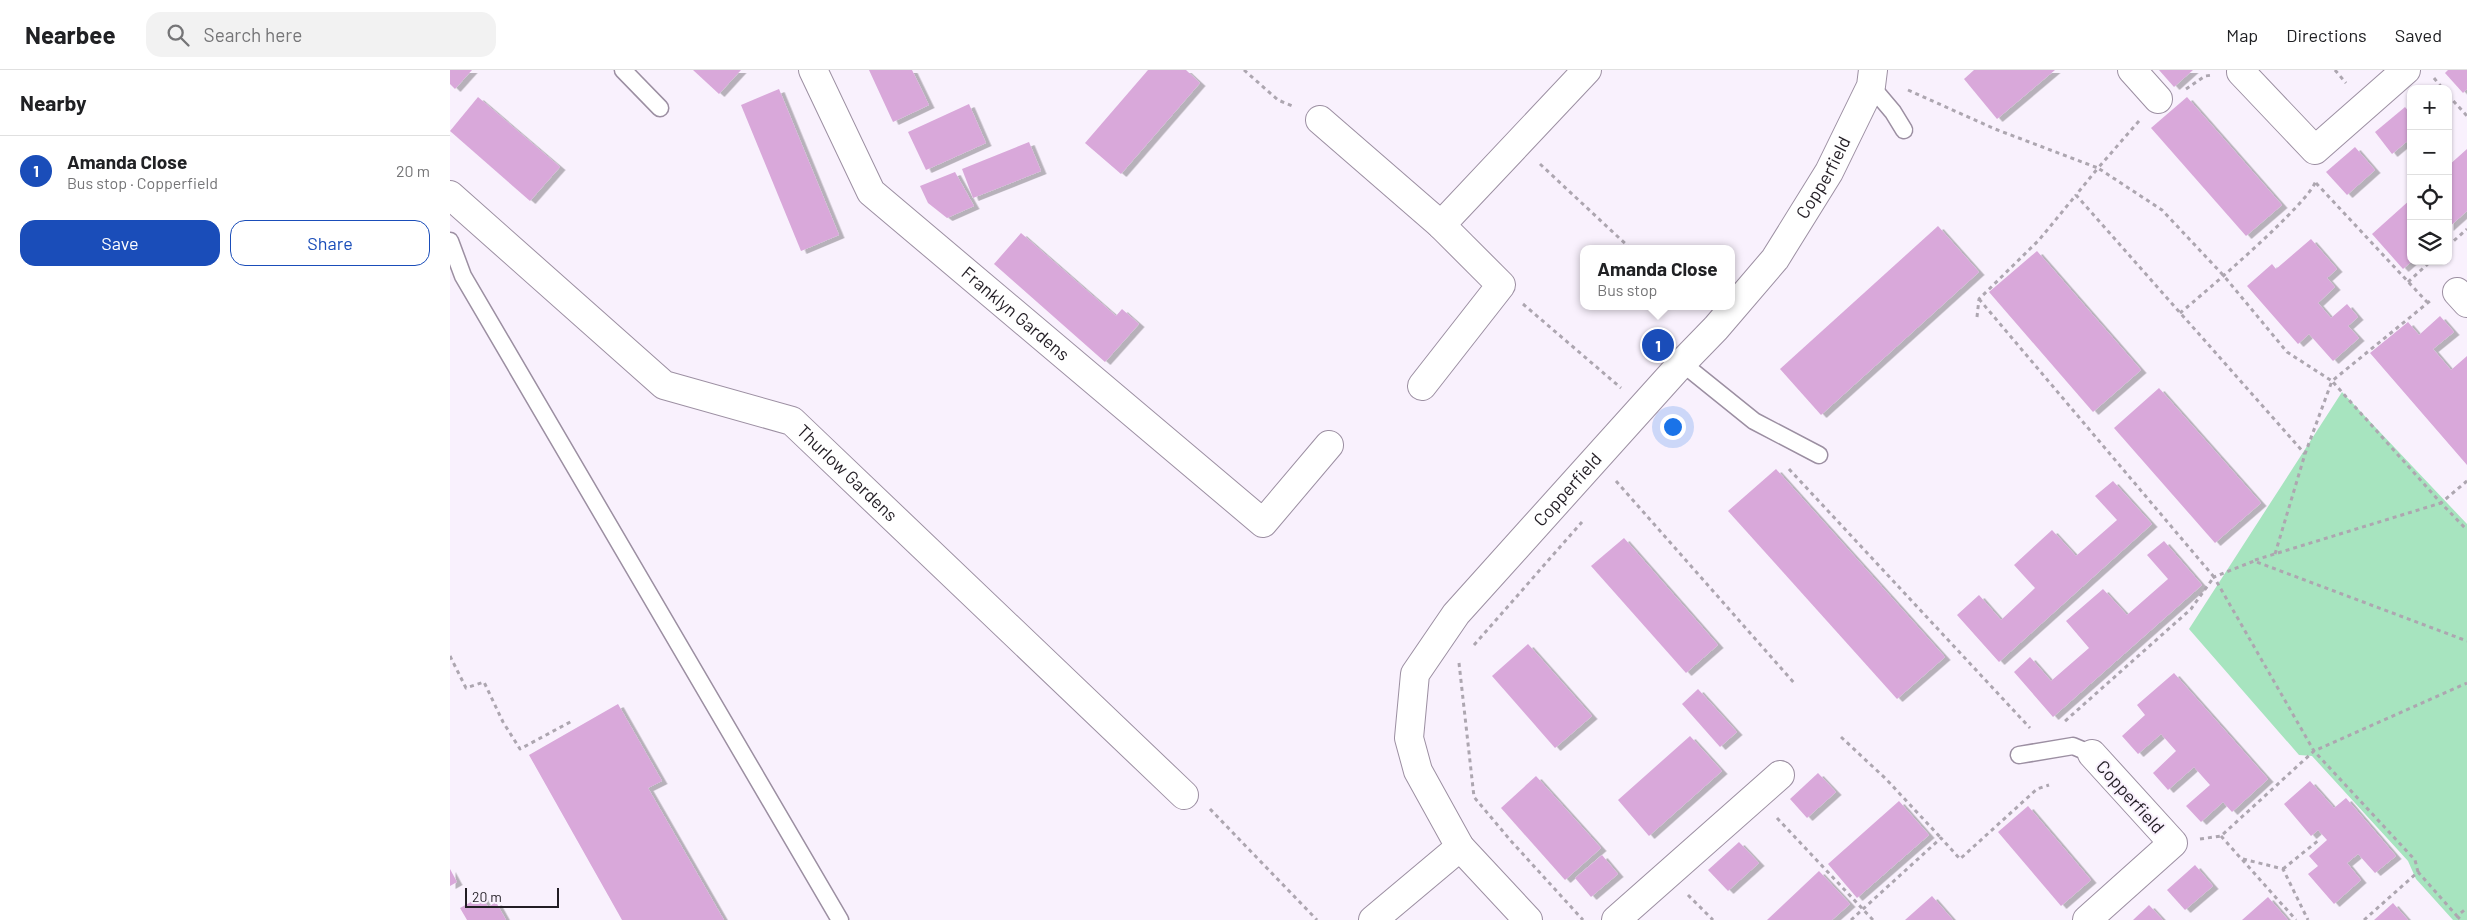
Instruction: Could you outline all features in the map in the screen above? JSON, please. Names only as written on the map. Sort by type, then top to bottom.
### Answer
[{"type":"street","name":"Franklyn Gardens","points":[[813,70],[871,192],[1263,523],[1329,445]]},
{"type":"street","points":[[1441,225],[1587,70]]},
{"type":"street","points":[[2132,70],[2158,99]]},
{"type":"street","points":[[2241,72],[2315,150],[2406,70]]},
{"type":"street","name":"Copperfield","points":[[1735,306],[1775,259],[1829,172],[1872,77]]},
{"type":"street","points":[[1320,120],[1441,225],[1501,285],[1422,386]]},
{"type":"street","name":"Thurlow Gardens","points":[[450,194],[664,385],[792,421],[1184,795]]},
{"type":"street","name":"Copperfield","points":[[1515,916],[1460,846],[1418,771],[1409,738],[1415,674],[1456,614],[1642,406],[1731,310]]},
{"type":"street","name":"Copperfield","points":[[2087,920],[2173,843],[2092,754]]},
{"type":"street","points":[[1616,920],[1780,775]]},
{"type":"street","points":[[1373,920],[1460,846]]},
{"type":"lane","points":[[623,70],[660,108]]},
{"type":"lane","points":[[1872,77],[1904,130]]},
{"type":"lane","points":[[450,241],[462,276],[840,920]]},
{"type":"lane","points":[[1682,363],[1754,421],[1819,455]]},
{"type":"lane","points":[[2018,755],[2073,746],[2092,754]]},
{"type":"path","points":[[1244,70],[1278,100],[1320,120]]},
{"type":"path","points":[[1872,77],[1995,129],[2098,168],[2162,210],[2224,276],[2288,352],[2332,381],[2467,530]]},
{"type":"path","points":[[2452,99],[2467,116]]},
{"type":"path","points":[[1519,144],[1627,245]]},
{"type":"path","points":[[2180,313],[2224,276],[2300,203],[2316,183],[2315,150]]},
{"type":"path","points":[[1977,317],[1979,299],[2039,240],[2098,168]]},
{"type":"path","points":[[2316,183],[2427,302]]},
{"type":"path","points":[[2076,195],[2306,454]]},
{"type":"path","points":[[2452,242],[2467,229]]},
{"type":"path","points":[[2408,282],[2427,265]]},
{"type":"path","points":[[1501,285],[1642,406]]},
{"type":"path","points":[[2275,554],[2306,454],[2332,381],[2427,302],[2462,298]]},
{"type":"path","points":[[1979,299],[2214,577],[2314,751],[2415,860],[2418,872],[2461,920]]},
{"type":"path","points":[[1788,439],[1787,467],[1919,606],[2050,749]]},
{"type":"path","points":[[1611,487],[1622,474]]},
{"type":"path","points":[[1616,480],[1795,684]]},
{"type":"path","points":[[2050,749],[2054,731],[2191,609],[2214,577],[2254,560],[2441,503],[2467,481]]},
{"type":"path","points":[[1471,648],[1584,520]]},
{"type":"path","points":[[2254,560],[2467,641]]},
{"type":"path","points":[[450,656],[466,688],[484,682],[503,722],[520,749],[572,721]]},
{"type":"path","points":[[1459,661],[1474,797],[1583,920]]},
{"type":"path","points":[[2173,843],[2221,836],[2314,751],[2467,683]]},
{"type":"path","points":[[1841,737],[1886,779],[1960,859],[2037,790],[2049,785]]},
{"type":"path","points":[[1184,795],[1208,807],[1317,920]]},
{"type":"path","points":[[1756,796],[1873,920]]},
{"type":"path","points":[[2221,836],[2296,920]]},
{"type":"path","points":[[1851,920],[1941,838]]},
{"type":"path","points":[[2283,869],[2319,840]]},
{"type":"path","points":[[2242,859],[2283,869]]},
{"type":"path","points":[[2283,869],[2308,920]]},
{"type":"path","points":[[2364,920],[2418,872]]},
{"type":"path","points":[[1669,875],[1713,920]]},
{"type":"path","points":[[2458,916],[2467,908]]},
{"type":"green space","points":[[2342,392],[2467,524],[2467,920],[2453,920],[2416,879],[2408,861],[2312,756],[2299,755],[2189,629]]},
{"type":"building","points":[[450,70],[472,70],[455,89],[450,84]]},
{"type":"building","points":[[693,70],[741,70],[719,94]]},
{"type":"building","points":[[869,70],[912,70],[929,105],[893,122]]},
{"type":"building","points":[[1148,70],[1186,70],[1200,83],[1121,174],[1085,143]]},
{"type":"building","points":[[1974,70],[2055,70],[1997,119],[1964,79]]},
{"type":"building","points":[[2159,70],[2193,70],[2174,87]]},
{"type":"building","points":[[2448,70],[2467,70],[2467,89],[2463,93],[2445,73]]},
{"type":"building","points":[[779,89],[839,235],[801,251],[741,105]]},
{"type":"building","points":[[478,97],[560,167],[530,201],[450,131]]},
{"type":"building","points":[[2187,97],[2282,205],[2246,236],[2151,128]]},
{"type":"building","points":[[969,104],[986,143],[926,170],[908,132]]},
{"type":"building","points":[[2405,107],[2407,109],[2407,141],[2392,154],[2375,132]]},
{"type":"building","points":[[1029,142],[1041,171],[973,198],[962,169]]},
{"type":"building","points":[[2355,147],[2375,170],[2347,195],[2326,172]]},
{"type":"building","points":[[2467,149],[2467,211],[2452,224],[2452,175],[2452,162]]},
{"type":"building","points":[[955,172],[974,206],[947,218],[928,203],[920,186]]},
{"type":"building","points":[[2407,203],[2408,265],[2403,269],[2372,234]]},
{"type":"building","points":[[1938,226],[1979,272],[1821,415],[1780,369]]},
{"type":"building","points":[[1021,233],[1116,316],[1122,309],[1139,324],[1105,362],[994,264]]},
{"type":"building","points":[[2311,239],[2337,269],[2327,278],[2335,287],[2318,303],[2331,318],[2347,304],[2358,317],[2348,326],[2359,338],[2333,361],[2309,334],[2298,344],[2247,286],[2272,264],[2276,269]]},
{"type":"building","points":[[2037,251],[2141,370],[2093,412],[1989,292]]},
{"type":"building","points":[[2440,316],[2454,332],[2433,349],[2451,370],[2467,356],[2467,465],[2370,353],[2408,322],[2419,335]]},
{"type":"building","points":[[2159,388],[2261,503],[2215,543],[2114,428]]},
{"type":"building","points":[[1776,469],[1945,657],[1897,699],[1728,511]]},
{"type":"building","points":[[2113,481],[2152,524],[1999,662],[1957,615],[1979,595],[2001,620],[2035,588],[2014,565],[2052,530],[2076,556],[2117,520],[2095,496]]},
{"type":"building","points":[[1624,538],[1718,645],[1686,673],[1591,566]]},
{"type":"building","points":[[2164,541],[2202,585],[2053,717],[2014,672],[2030,657],[2051,681],[2089,648],[2066,621],[2103,589],[2127,615],[2168,579],[2147,555]]},
{"type":"building","points":[[1528,644],[1592,716],[1555,748],[1492,676]]},
{"type":"building","points":[[2174,673],[2268,779],[2232,812],[2223,802],[2201,822],[2186,806],[2210,785],[2194,767],[2168,790],[2153,773],[2176,751],[2161,734],[2138,754],[2122,736],[2145,715],[2137,705]]},
{"type":"building","points":[[1698,689],[1737,732],[1720,747],[1682,704]]},
{"type":"building","points":[[618,704],[662,781],[648,788],[724,920],[622,920],[529,755]]},
{"type":"building","points":[[1690,736],[1722,771],[1649,836],[1618,800]]},
{"type":"building","points":[[1818,773],[1836,792],[1807,818],[1790,799]]},
{"type":"building","points":[[1536,776],[1601,848],[1565,880],[1501,808]]},
{"type":"building","points":[[2310,781],[2334,808],[2346,798],[2396,856],[2375,873],[2358,854],[2347,863],[2361,880],[2334,904],[2308,874],[2318,866],[2309,856],[2327,840],[2318,830],[2311,836],[2284,804]]},
{"type":"building","points":[[1899,801],[1929,835],[1857,898],[1828,864]]},
{"type":"building","points":[[2028,806],[2091,880],[2061,906],[1998,832]]},
{"type":"building","points":[[1739,842],[1759,863],[1728,891],[1708,870]]},
{"type":"building","points":[[1602,855],[1618,874],[1591,897],[1575,878]]},
{"type":"building","points":[[2195,865],[2213,886],[2185,910],[2167,890]]},
{"type":"building","points":[[450,869],[457,882],[450,886]]},
{"type":"building","points":[[1819,871],[1850,904],[1832,920],[1767,920]]},
{"type":"building","points":[[482,896],[488,907],[496,902],[506,920],[467,920],[460,908]]},
{"type":"building","points":[[1932,896],[1953,920],[1905,920]]},
{"type":"building","points":[[2268,897],[2288,920],[2242,920]]},
{"type":"building","points":[[2393,903],[2408,920],[2374,920]]},
{"type":"building","points":[[2149,905],[2163,920],[2133,920]]},
{"type":"place","name":"Amanda Close","points":[[1658,345]]}]
